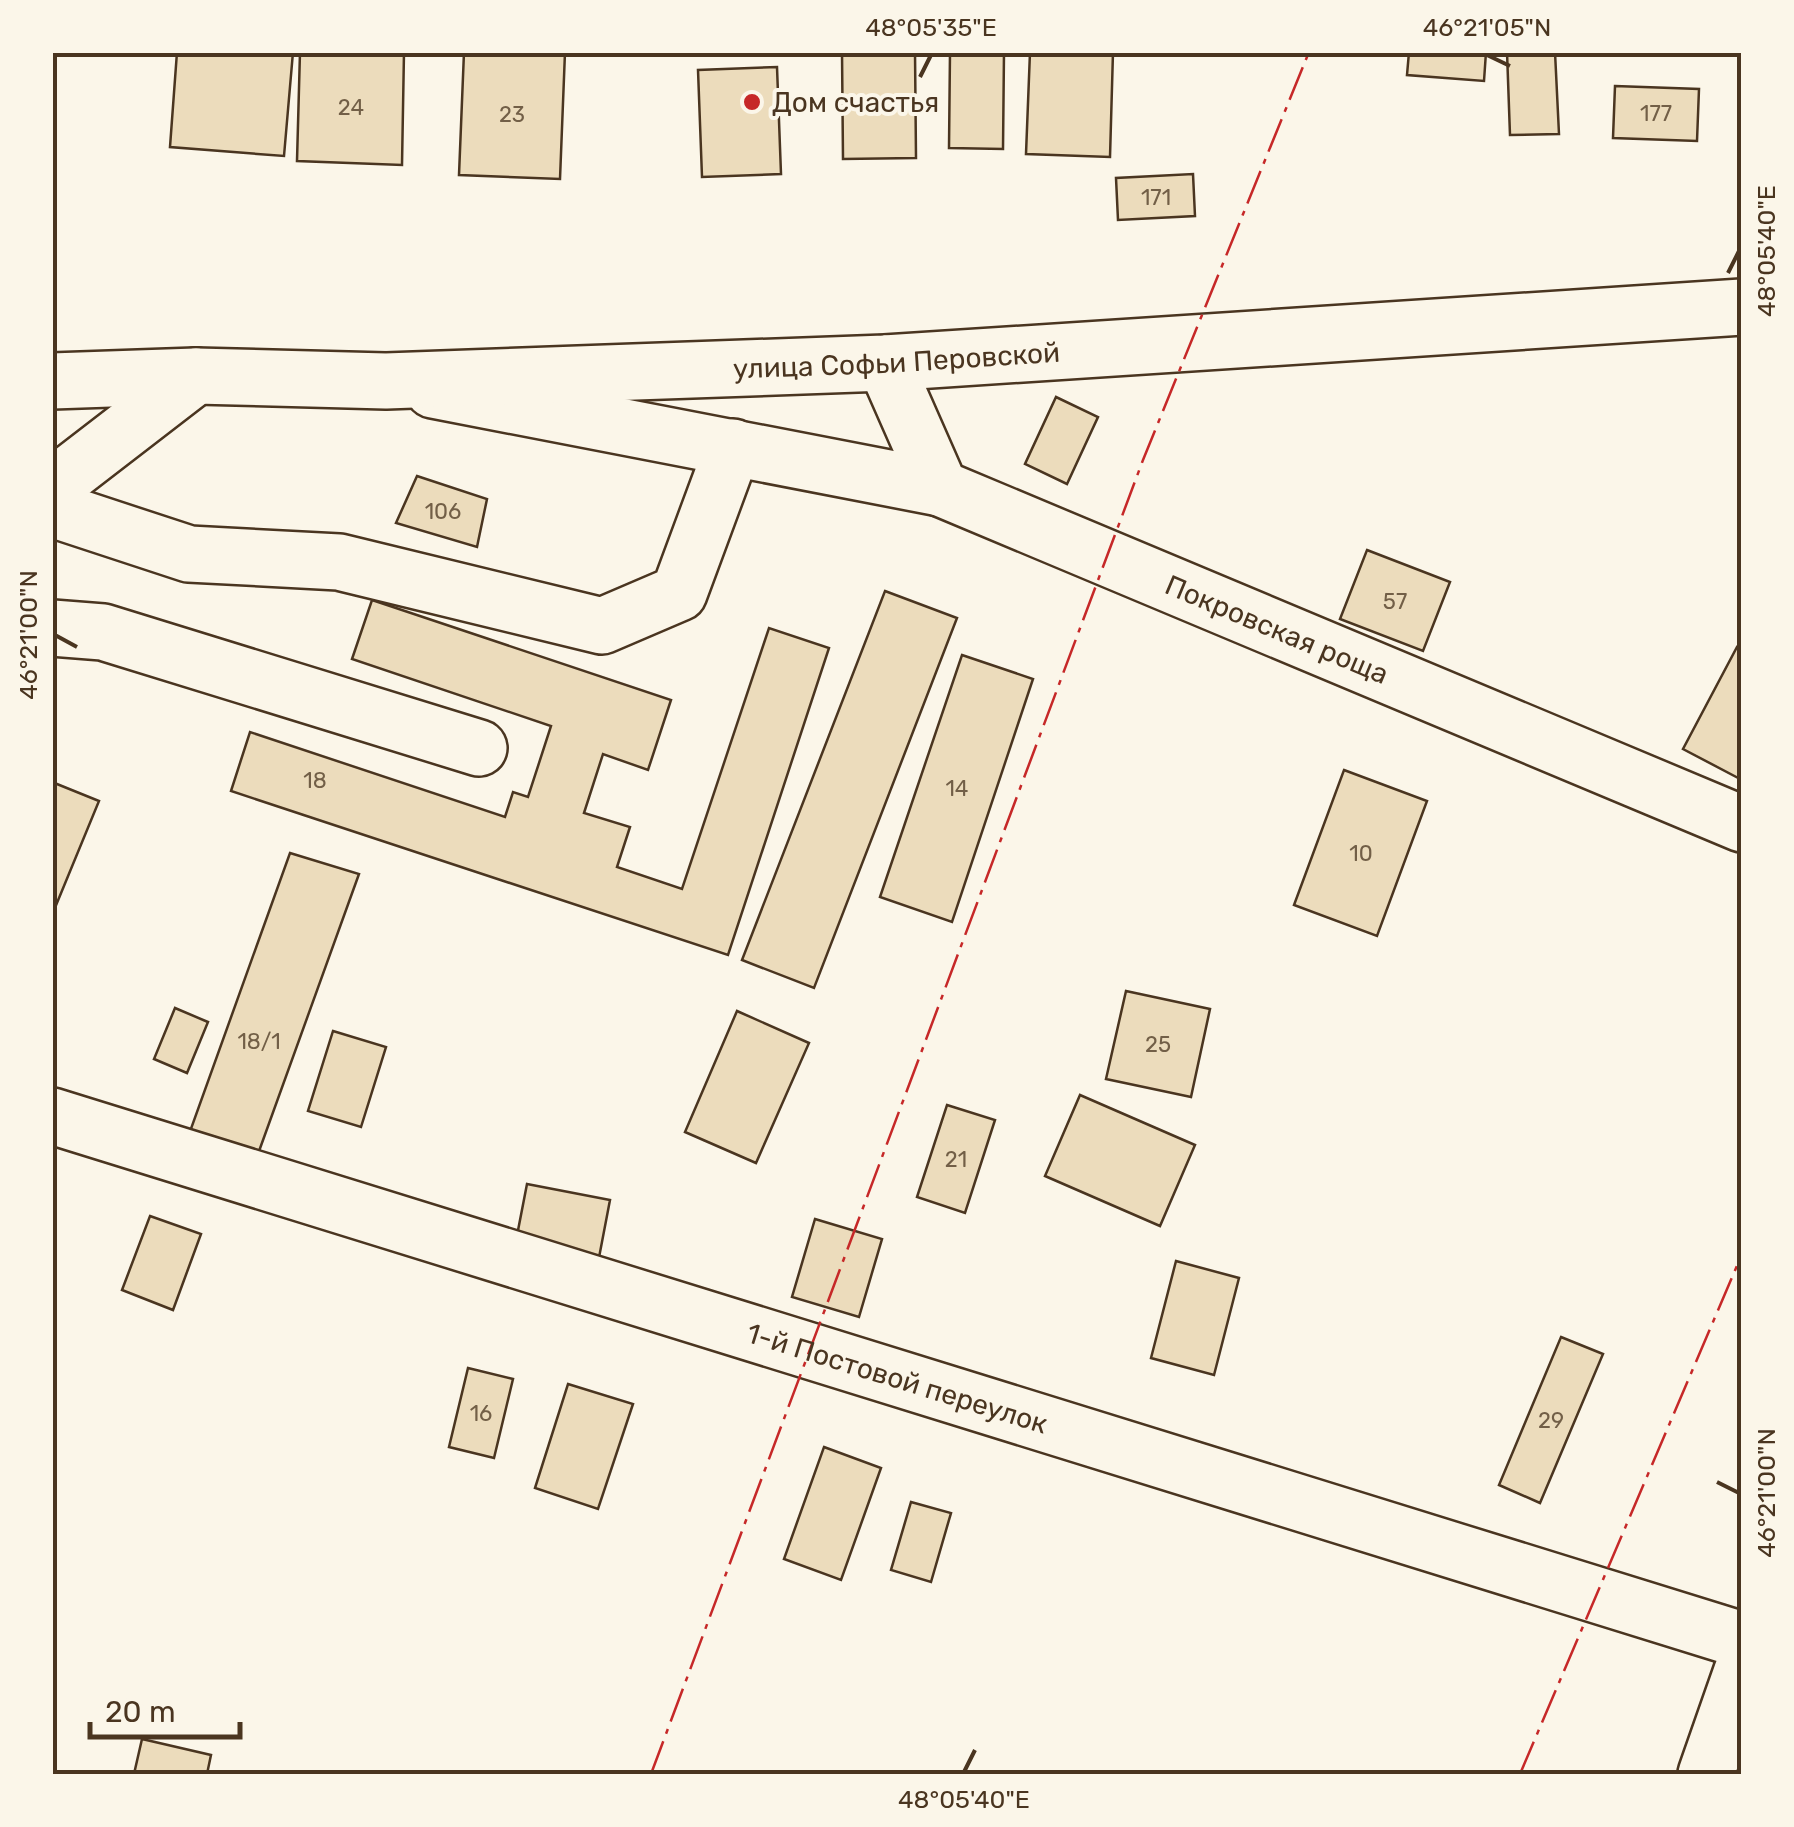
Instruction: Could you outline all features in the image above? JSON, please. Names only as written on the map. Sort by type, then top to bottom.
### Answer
[{"type":"street","name":"улица Софьи Перовской","points":[[52,381],[196,376],[386,381],[885,363],[1742,306]]},
{"type":"street","points":[[885,363],[940,488]]},
{"type":"street","points":[[52,487],[196,376]]},
{"type":"street","name":"Покровская роща","points":[[386,381],[940,488],[1742,824]]},
{"type":"street","points":[[52,510],[189,554],[339,562],[602,626],[679,593],[733,447]]},
{"type":"street","points":[[52,628],[103,632],[480,748]]},
{"type":"street","name":"1-й Постовой переулок","points":[[52,1116],[1742,1640]]},
{"type":"street","points":[[1706,1774],[1742,1670]]},
{"type":"building","points":[[177,52],[293,52],[284,156],[170,147]]},
{"type":"building","points":[[300,52],[404,52],[402,165],[297,161]]},
{"type":"building","points":[[464,52],[565,52],[560,179],[459,175]]},
{"type":"building","points":[[842,52],[915,52],[916,158],[843,159]]},
{"type":"building","points":[[950,52],[1004,52],[1003,149],[949,148]]},
{"type":"building","points":[[1030,52],[1113,52],[1110,157],[1026,154]]},
{"type":"building","points":[[1409,52],[1486,52],[1484,81],[1407,75]]},
{"type":"building","points":[[1507,52],[1555,52],[1559,134],[1510,135]]},
{"type":"building","points":[[777,67],[781,174],[702,177],[698,70]]},
{"type":"building","points":[[1615,86],[1699,89],[1697,141],[1613,138]]},
{"type":"building","points":[[1193,174],[1195,216],[1118,220],[1116,178]]},
{"type":"building","points":[[1056,397],[1098,417],[1067,484],[1025,464]]},
{"type":"building","points":[[417,476],[487,499],[477,547],[396,523]]},
{"type":"building","points":[[1367,550],[1450,582],[1423,651],[1340,619]]},
{"type":"building","points":[[885,591],[957,618],[814,988],[742,960]]},
{"type":"building","points":[[372,600],[671,700],[648,770],[603,754],[584,813],[630,827],[617,867],[682,889],[769,628],[829,648],[728,955],[231,791],[250,732],[505,817],[513,792],[528,797],[551,726],[352,659]]},
{"type":"building","points":[[1737,647],[1742,650],[1742,780],[1683,749]]},
{"type":"building","points":[[962,655],[1033,679],[952,922],[880,897]]},
{"type":"building","points":[[1344,770],[1427,801],[1377,936],[1294,905]]},
{"type":"building","points":[[52,782],[99,801],[52,915]]},
{"type":"building","points":[[290,853],[359,874],[258,1154],[188,1137]]},
{"type":"building","points":[[1126,991],[1210,1009],[1191,1097],[1106,1079]]},
{"type":"building","points":[[175,1008],[208,1022],[187,1073],[154,1059]]},
{"type":"building","points":[[737,1011],[809,1043],[756,1163],[685,1132]]},
{"type":"building","points":[[333,1031],[386,1047],[361,1127],[308,1111]]},
{"type":"building","points":[[1080,1095],[1195,1145],[1160,1226],[1045,1176]]},
{"type":"building","points":[[947,1105],[995,1120],[965,1213],[917,1197]]},
{"type":"building","points":[[527,1184],[610,1200],[597,1268],[514,1251]]},
{"type":"building","points":[[150,1216],[201,1234],[173,1310],[122,1290]]},
{"type":"building","points":[[815,1219],[882,1239],[859,1317],[792,1297]]},
{"type":"building","points":[[1176,1261],[1239,1278],[1214,1375],[1151,1358]]},
{"type":"building","points":[[1561,1337],[1603,1354],[1540,1503],[1499,1485]]},
{"type":"building","points":[[468,1368],[513,1379],[494,1458],[449,1447]]},
{"type":"building","points":[[568,1384],[633,1404],[598,1509],[535,1488]]},
{"type":"building","points":[[824,1447],[881,1468],[841,1580],[784,1559]]},
{"type":"building","points":[[911,1502],[951,1513],[931,1582],[891,1570]]},
{"type":"building","points":[[142,1739],[211,1755],[207,1774],[134,1774]]},
{"type":"power","points":[[651,1774],[1143,460],[1309,52]]},
{"type":"power","points":[[1520,1774],[1742,1254]]},
{"type":"place","name":"Дом счастья","points":[[752,102]]}]
